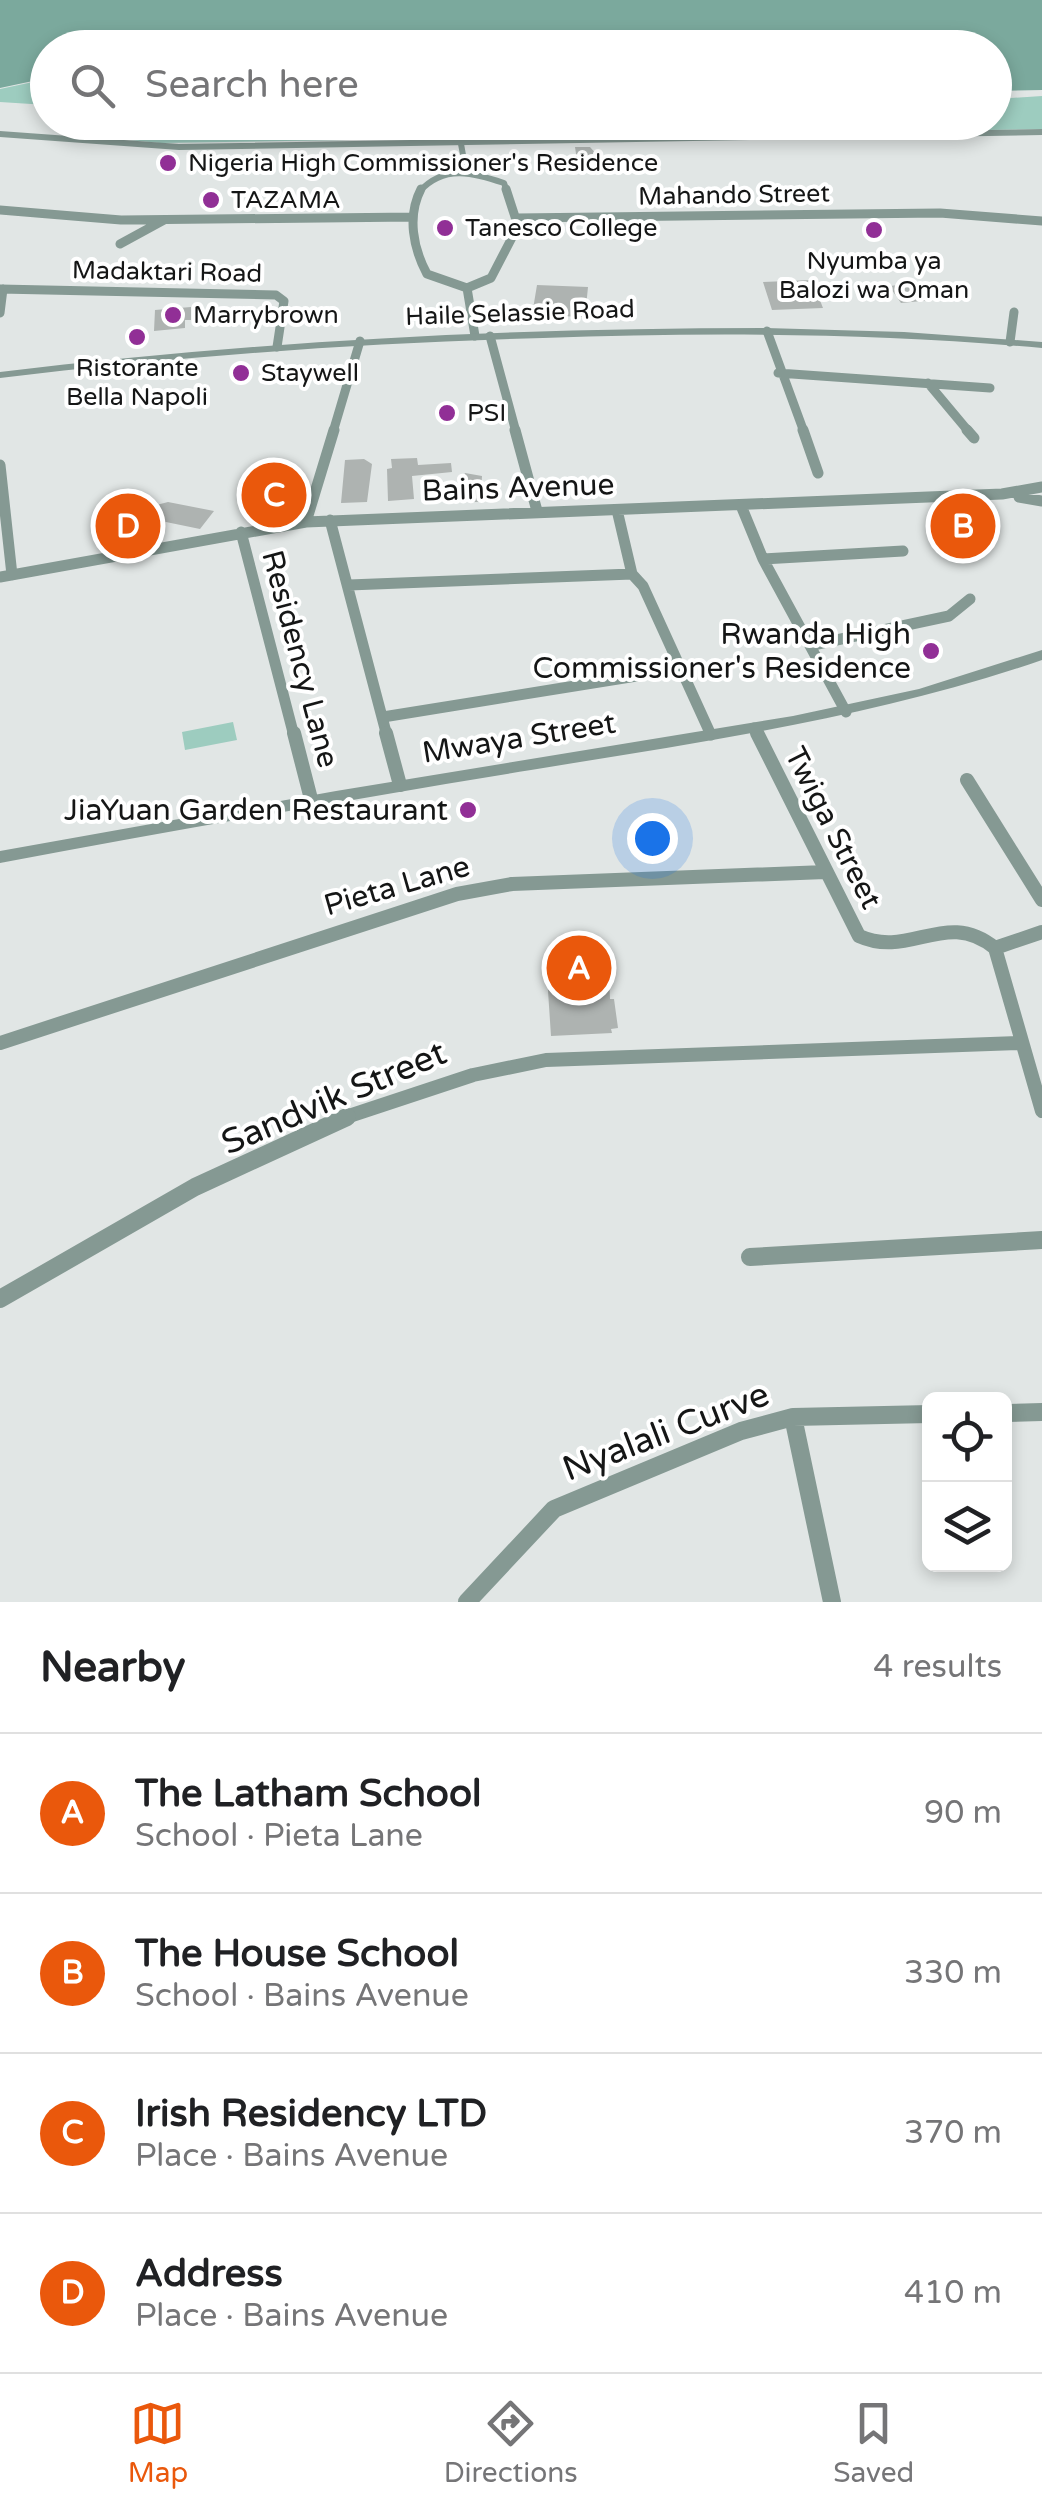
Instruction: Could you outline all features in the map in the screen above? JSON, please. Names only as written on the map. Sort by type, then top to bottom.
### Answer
[{"type":"street","points":[[1012,133],[1042,132]]},
{"type":"street","points":[[0,134],[30,137]]},
{"type":"street","points":[[72,140],[143,146],[655,140]]},
{"type":"street","points":[[461,144],[466,171]]},
{"type":"street","points":[[466,171],[504,184],[517,218],[515,234],[496,272],[468,288],[427,274],[418,254],[413,217],[420,189],[426,183],[466,171]]},
{"type":"street","points":[[0,210],[164,220],[413,217]]},
{"type":"street","name":"Mahando Street","points":[[517,218],[940,213],[1042,221]]},
{"type":"street","points":[[120,244],[164,220]]},
{"type":"street","points":[[468,288],[475,336]]},
{"type":"street","points":[[0,313],[2,289]]},
{"type":"street","name":"Madaktari Road","points":[[2,289],[276,295],[284,301],[276,348]]},
{"type":"street","points":[[1010,342],[1014,312]]},
{"type":"street","points":[[767,331],[778,373],[806,434],[818,474]]},
{"type":"street","name":"Haile Selassie Road","points":[[0,376],[276,348],[475,336],[767,331],[893,333],[1042,345]]},
{"type":"street","points":[[490,336],[537,511]]},
{"type":"street","points":[[306,522],[360,341]]},
{"type":"street","points":[[778,373],[990,388]]},
{"type":"street","points":[[928,383],[974,438]]},
{"type":"street","points":[[0,464],[6,576]]},
{"type":"street","name":"Bains Avenue","points":[[6,576],[306,522],[537,511],[742,508],[1002,494],[1042,487]]},
{"type":"street","points":[[1002,494],[1042,501]]},
{"type":"street","points":[[742,508],[762,559],[813,645],[846,712]]},
{"type":"street","points":[[617,510],[632,574],[643,586],[711,735]]},
{"type":"street","points":[[330,520],[400,785]]},
{"type":"street","name":"Residency Lane","points":[[241,532],[311,799]]},
{"type":"street","points":[[762,559],[903,551]]},
{"type":"street","points":[[349,585],[632,574]]},
{"type":"street","points":[[813,645],[949,616],[970,600]]},
{"type":"street","name":"Mwaya Street","points":[[0,858],[311,799],[846,712],[975,682],[1042,655]]},
{"type":"street","points":[[383,717],[680,669]]},
{"type":"street","name":"Twiga Street","points":[[754,728],[859,936],[870,943],[963,928],[982,934],[994,948]]},
{"type":"street","points":[[967,780],[1042,900]]},
{"type":"street","name":"Pieta Lane","points":[[0,1043],[457,894],[512,884],[825,872]]},
{"type":"street","points":[[1042,932],[994,948],[1042,1111]]},
{"type":"street","name":"Sandvik Street","points":[[0,1298],[144,1216],[307,1133],[479,1071],[546,1060],[1021,1044]]},
{"type":"street","points":[[750,1257],[1042,1240]]},
{"type":"street","points":[[1012,1413],[1042,1412]]},
{"type":"street","name":"Nyalali Curve","points":[[467,1602],[554,1509],[742,1431],[793,1417],[922,1414]]},
{"type":"street","points":[[793,1417],[832,1602]]},
{"type":"shaded area","points":[[0,0],[1042,0],[1042,90],[1012,91],[1012,30],[30,30],[30,82],[0,88]]},
{"type":"shaded area","points":[[30,83],[30,104],[0,102],[0,89]]},
{"type":"shaded area","points":[[1042,96],[1042,129],[1012,129],[1012,98]]},
{"type":"shaded area","points":[[130,140],[349,140],[160,143]]},
{"type":"shaded area","points":[[233,722],[237,740],[185,750],[182,732]]},
{"type":"building","points":[[575,147],[590,147],[607,166],[596,173],[578,167]]},
{"type":"building","points":[[812,280],[823,308],[772,310],[763,282]]},
{"type":"building","points":[[920,283],[932,300],[901,303],[889,286]]},
{"type":"building","points":[[537,285],[588,287],[585,317],[532,315]]},
{"type":"building","name":"Marrybrown","points":[[191,307],[191,320],[185,320],[185,328],[154,331],[155,310]]},
{"type":"building","points":[[417,458],[418,465],[451,463],[452,472],[412,476],[414,499],[388,501],[387,469],[392,468],[391,459]]},
{"type":"building","points":[[364,459],[372,464],[367,502],[341,503],[345,460]]},
{"type":"building","points":[[465,473],[482,476],[480,502],[460,502],[456,492]]},
{"type":"building","points":[[295,474],[291,515],[253,517],[259,475]]},
{"type":"building","points":[[168,502],[214,511],[200,529],[166,522],[131,532],[124,544],[95,541],[107,518]]},
{"type":"building","points":[[561,948],[608,950],[610,999],[614,999],[618,1028],[611,1029],[612,1033],[551,1036],[546,961],[562,960]]},
{"type":"place","name":"Nigeria High Commissioner's Residence","points":[[168,163]]},
{"type":"place","name":"TAZAMA","points":[[211,200]]},
{"type":"place","name":"Tanesco College","points":[[445,228]]},
{"type":"place","name":"Nyumba ya Balozi wa Oman","points":[[874,230]]},
{"type":"place","name":"Marrybrown","points":[[173,315]]},
{"type":"place","name":"Ristorante Bella Napoli","points":[[137,337]]},
{"type":"place","name":"Staywell","points":[[241,373]]},
{"type":"place","name":"PSI","points":[[447,413]]},
{"type":"place","name":"Irish Residency LTD","points":[[274,495]]},
{"type":"place","name":"Address","points":[[128,526]]},
{"type":"place","name":"The House School","points":[[963,526]]},
{"type":"place","name":"Rwanda High Commissioner's Residence","points":[[931,651]]},
{"type":"place","name":"JiaYuan Garden Restaurant","points":[[468,810]]},
{"type":"place","name":"The Latham School","points":[[579,968]]}]
